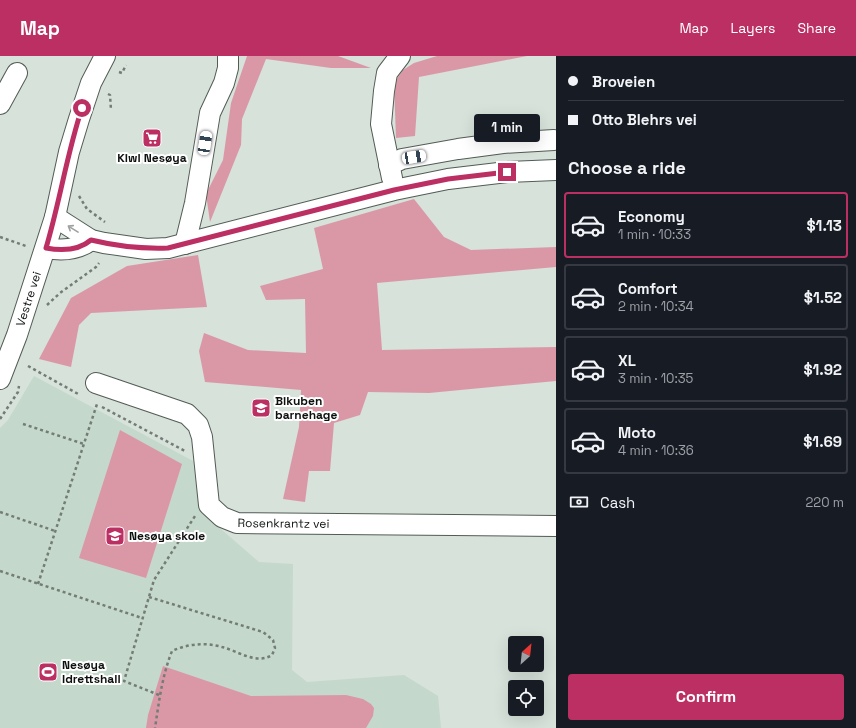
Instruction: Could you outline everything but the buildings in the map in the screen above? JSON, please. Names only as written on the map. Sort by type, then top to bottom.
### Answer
[{"type":"street","name":"Vestre vei","points":[[0,379],[15,342],[46,248],[79,119],[91,83],[105,56]]},
{"type":"street","points":[[185,244],[195,203],[210,113],[224,83],[228,68],[228,56]]},
{"type":"street","points":[[394,190],[382,124],[387,73],[400,56]]},
{"type":"street","points":[[0,104],[17,73]]},
{"type":"street","points":[[390,165],[402,159],[458,149],[503,143],[554,140]]},
{"type":"street","points":[[55,217],[91,240],[146,249],[168,248],[394,190],[448,179],[507,172],[556,170]]},
{"type":"street","points":[[46,248],[59,250],[70,249],[84,246],[91,240]]},
{"type":"street","points":[[90,393],[187,414],[198,425],[202,437],[209,505]]},
{"type":"street","name":"Rosenkrantz vei","points":[[209,505],[222,517],[237,523],[556,526]]},
{"type":"path","points":[[122,73],[126,64]]},
{"type":"path","points":[[106,93],[110,95],[111,110]]},
{"type":"path","points":[[78,190],[79,197],[87,209],[109,225]]},
{"type":"path","points":[[0,236],[17,243]]},
{"type":"path","points":[[43,310],[60,293],[96,267],[99,263]]},
{"type":"path","points":[[25,372],[29,359]]},
{"type":"path","points":[[28,366],[90,393],[97,404],[204,461]]},
{"type":"path","points":[[0,419],[18,392],[20,384]]},
{"type":"path","points":[[38,584],[97,404]]},
{"type":"path","points":[[23,424],[84,444]]},
{"type":"path","points":[[159,695],[124,681],[154,580],[199,510],[209,505]]},
{"type":"path","points":[[0,512],[55,531]]},
{"type":"path","points":[[0,572],[142,618]]},
{"type":"path","points":[[149,598],[263,632],[273,640],[275,648],[272,656],[266,659],[256,659],[221,646],[195,644],[181,647],[172,651],[159,695],[155,728]]},
{"type":"shaded area","points":[[247,56],[338,56],[371,68],[331,68],[266,59],[242,119],[241,145],[210,222],[206,194],[223,160],[231,103]]},
{"type":"shaded area","points":[[437,56],[527,56],[419,77],[415,136],[396,138],[394,83],[403,70],[414,63]]},
{"type":"shaded area","points":[[414,199],[444,237],[471,250],[556,247],[556,267],[377,283],[382,350],[556,347],[556,381],[429,393],[368,392],[360,415],[334,423],[330,471],[309,471],[305,502],[283,499],[299,427],[301,390],[205,382],[199,351],[204,333],[248,350],[306,353],[305,299],[266,300],[260,286],[323,269],[314,228]]},
{"type":"shaded area","points":[[198,255],[207,307],[91,313],[79,325],[71,367],[39,359],[71,298],[127,266]]},
{"type":"shaded area","name":"Nesøya skole","points":[[34,376],[193,461],[199,510],[259,562],[293,564],[292,670],[307,682],[404,675],[438,696],[441,728],[0,728],[0,428],[8,420]]},
{"type":"shaded area","points":[[120,430],[182,464],[146,578],[79,558]]},
{"type":"shaded area","points":[[163,666],[251,696],[346,695],[363,699],[374,708],[373,716],[366,728],[146,728],[148,715]]},
{"type":"place","name":"Kiwi Nesøya","points":[[152,138]]},
{"type":"place","name":"Bikuben barnehage","points":[[261,408]]},
{"type":"place","name":"Nesøya skole","points":[[115,536]]},
{"type":"place","name":"Nesøya Idrettshall","points":[[48,672]]},
{"type":"route","points":[[82,108],[46,248],[59,250],[70,249],[84,246],[91,240],[146,249],[168,248],[394,190],[448,179],[507,172]]}]
